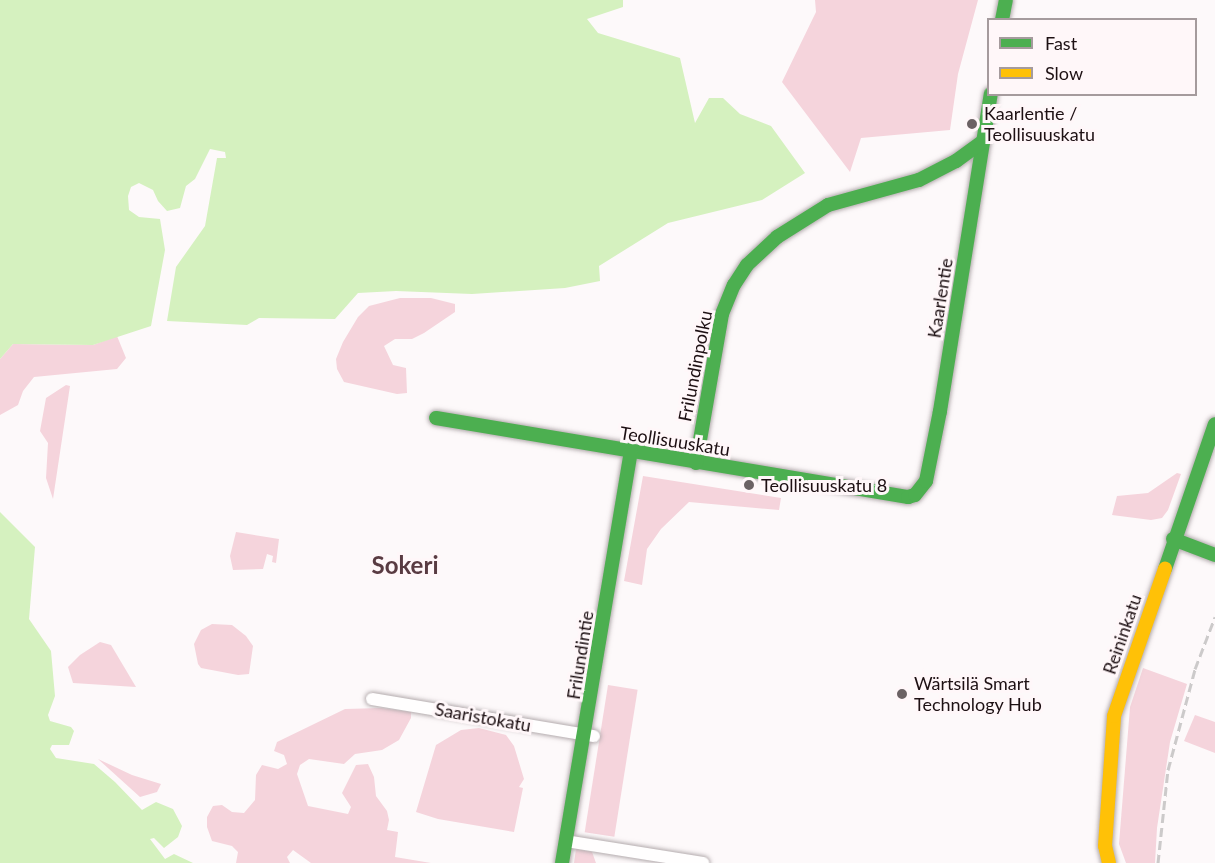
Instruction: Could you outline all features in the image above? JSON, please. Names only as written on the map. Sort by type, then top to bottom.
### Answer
[{"type":"street","points":[[1002,18],[1006,0]]},
{"type":"street","name":"Kaarlentie","points":[[908,497],[915,495],[926,481],[991,96]]},
{"type":"street","name":"Frilundinpolku","points":[[696,463],[720,322],[734,285],[747,265],[777,237],[828,205],[919,180],[957,160],[984,141]]},
{"type":"street","name":"Teollisuuskatu","points":[[436,418],[908,497]]},
{"type":"street","name":"Reininkatu","points":[[1109,863],[1105,846],[1114,717],[1173,539],[1215,424]]},
{"type":"street","name":"Frilundintie","points":[[562,863],[589,735],[631,452]]},
{"type":"street","points":[[1173,539],[1215,555]]},
{"type":"street","name":"Saaristokatu","points":[[372,699],[589,735]]},
{"type":"street","points":[[566,842],[703,863]]},
{"type":"shaded area","points":[[0,0],[623,0],[623,7],[587,19],[598,33],[680,58],[695,123],[709,98],[723,98],[740,114],[771,126],[805,173],[762,200],[668,223],[599,266],[600,281],[565,288],[472,294],[396,291],[358,293],[335,319],[259,318],[247,325],[167,321],[176,267],[205,226],[217,158],[226,158],[225,152],[210,149],[195,179],[186,186],[180,208],[167,211],[158,201],[153,190],[139,183],[131,187],[128,196],[129,210],[139,217],[160,219],[165,250],[151,326],[93,345],[13,344],[0,359]]},
{"type":"shaded area","points":[[815,0],[978,0],[958,74],[950,130],[861,138],[850,172],[782,82],[816,12]]},
{"type":"shaded area","points":[[400,298],[431,298],[455,304],[455,312],[424,333],[412,339],[395,339],[384,346],[393,365],[406,368],[407,393],[397,394],[344,382],[337,369],[336,359],[358,317],[369,306]]},
{"type":"shaded area","points":[[117,336],[126,358],[117,369],[34,377],[23,391],[18,405],[0,415],[0,359],[13,344],[93,345]]},
{"type":"shaded area","points":[[66,385],[70,386],[53,499],[46,478],[48,443],[40,431],[46,398]]},
{"type":"shaded area","points":[[1177,473],[1181,474],[1168,510],[1162,518],[1151,520],[1112,515],[1117,496],[1148,493]]},
{"type":"shaded area","points":[[643,476],[781,498],[779,510],[689,502],[661,529],[647,549],[642,585],[624,581]]},
{"type":"shaded area","points":[[0,512],[35,547],[29,619],[51,651],[55,696],[48,715],[50,721],[71,727],[74,731],[69,745],[52,745],[50,749],[56,758],[94,764],[142,810],[156,802],[173,809],[182,826],[178,837],[164,848],[154,838],[150,839],[165,859],[174,854],[193,863],[0,863]]},
{"type":"shaded area","points":[[236,532],[279,539],[276,563],[272,562],[273,556],[267,554],[263,569],[233,570],[230,556]]},
{"type":"shaded area","points":[[212,624],[232,625],[246,636],[253,646],[249,674],[238,675],[201,668],[198,664],[194,644],[201,630]]},
{"type":"shaded area","points":[[100,642],[111,645],[136,687],[73,683],[68,667],[80,655]]},
{"type":"shaded area","points":[[1143,668],[1187,684],[1170,742],[1157,828],[1155,863],[1126,863],[1119,844],[1130,707]]},
{"type":"shaded area","points":[[608,685],[638,690],[614,837],[585,832]]},
{"type":"shaded area","points":[[381,708],[411,712],[411,718],[399,740],[382,750],[355,754],[344,764],[309,759],[300,765],[297,774],[308,806],[348,814],[351,807],[342,793],[356,765],[368,764],[374,777],[376,796],[387,811],[389,820],[387,830],[398,832],[395,857],[431,863],[311,863],[293,850],[287,857],[290,863],[236,863],[238,852],[232,846],[212,841],[207,827],[207,817],[213,806],[222,805],[232,812],[244,813],[255,800],[256,775],[262,765],[278,769],[287,764],[284,755],[274,751],[277,742],[345,709]]},
{"type":"shaded area","points":[[1195,715],[1215,722],[1215,753],[1184,741]]},
{"type":"shaded area","points":[[479,728],[506,735],[514,746],[524,779],[519,787],[523,788],[514,832],[438,819],[416,812],[436,745],[461,730]]},
{"type":"shaded area","points":[[98,759],[132,775],[161,784],[157,792],[140,797]]},
{"type":"shaded area","points":[[576,849],[592,852],[596,863],[574,863]]},
{"type":"railway","points":[[1158,863],[1168,770],[1195,669],[1215,617]]},
{"type":"traffic: fast","points":[[1002,18],[1006,0]]},
{"type":"traffic: fast","points":[[436,418],[908,497],[915,495],[926,481],[940,411],[991,96]]},
{"type":"traffic: fast","points":[[696,463],[722,314],[734,285],[747,265],[777,237],[828,205],[919,180],[956,161],[984,141]]},
{"type":"traffic: fast","points":[[1165,569],[1215,424]]},
{"type":"traffic: fast","points":[[562,863],[631,452]]},
{"type":"traffic: fast","points":[[1173,539],[1215,555]]},
{"type":"traffic: slow","points":[[1109,863],[1105,846],[1114,716],[1165,569]]},
{"type":"place","name":"Kaarlentie / Teollisuuskatu","points":[[972,124]]},
{"type":"place","name":"Teollisuuskatu 8","points":[[749,485]]},
{"type":"place","name":"Wärtsilä Smart Technology Hub","points":[[902,694]]},
{"type":"district","name":"Sokeri","points":[[405,565]]}]
